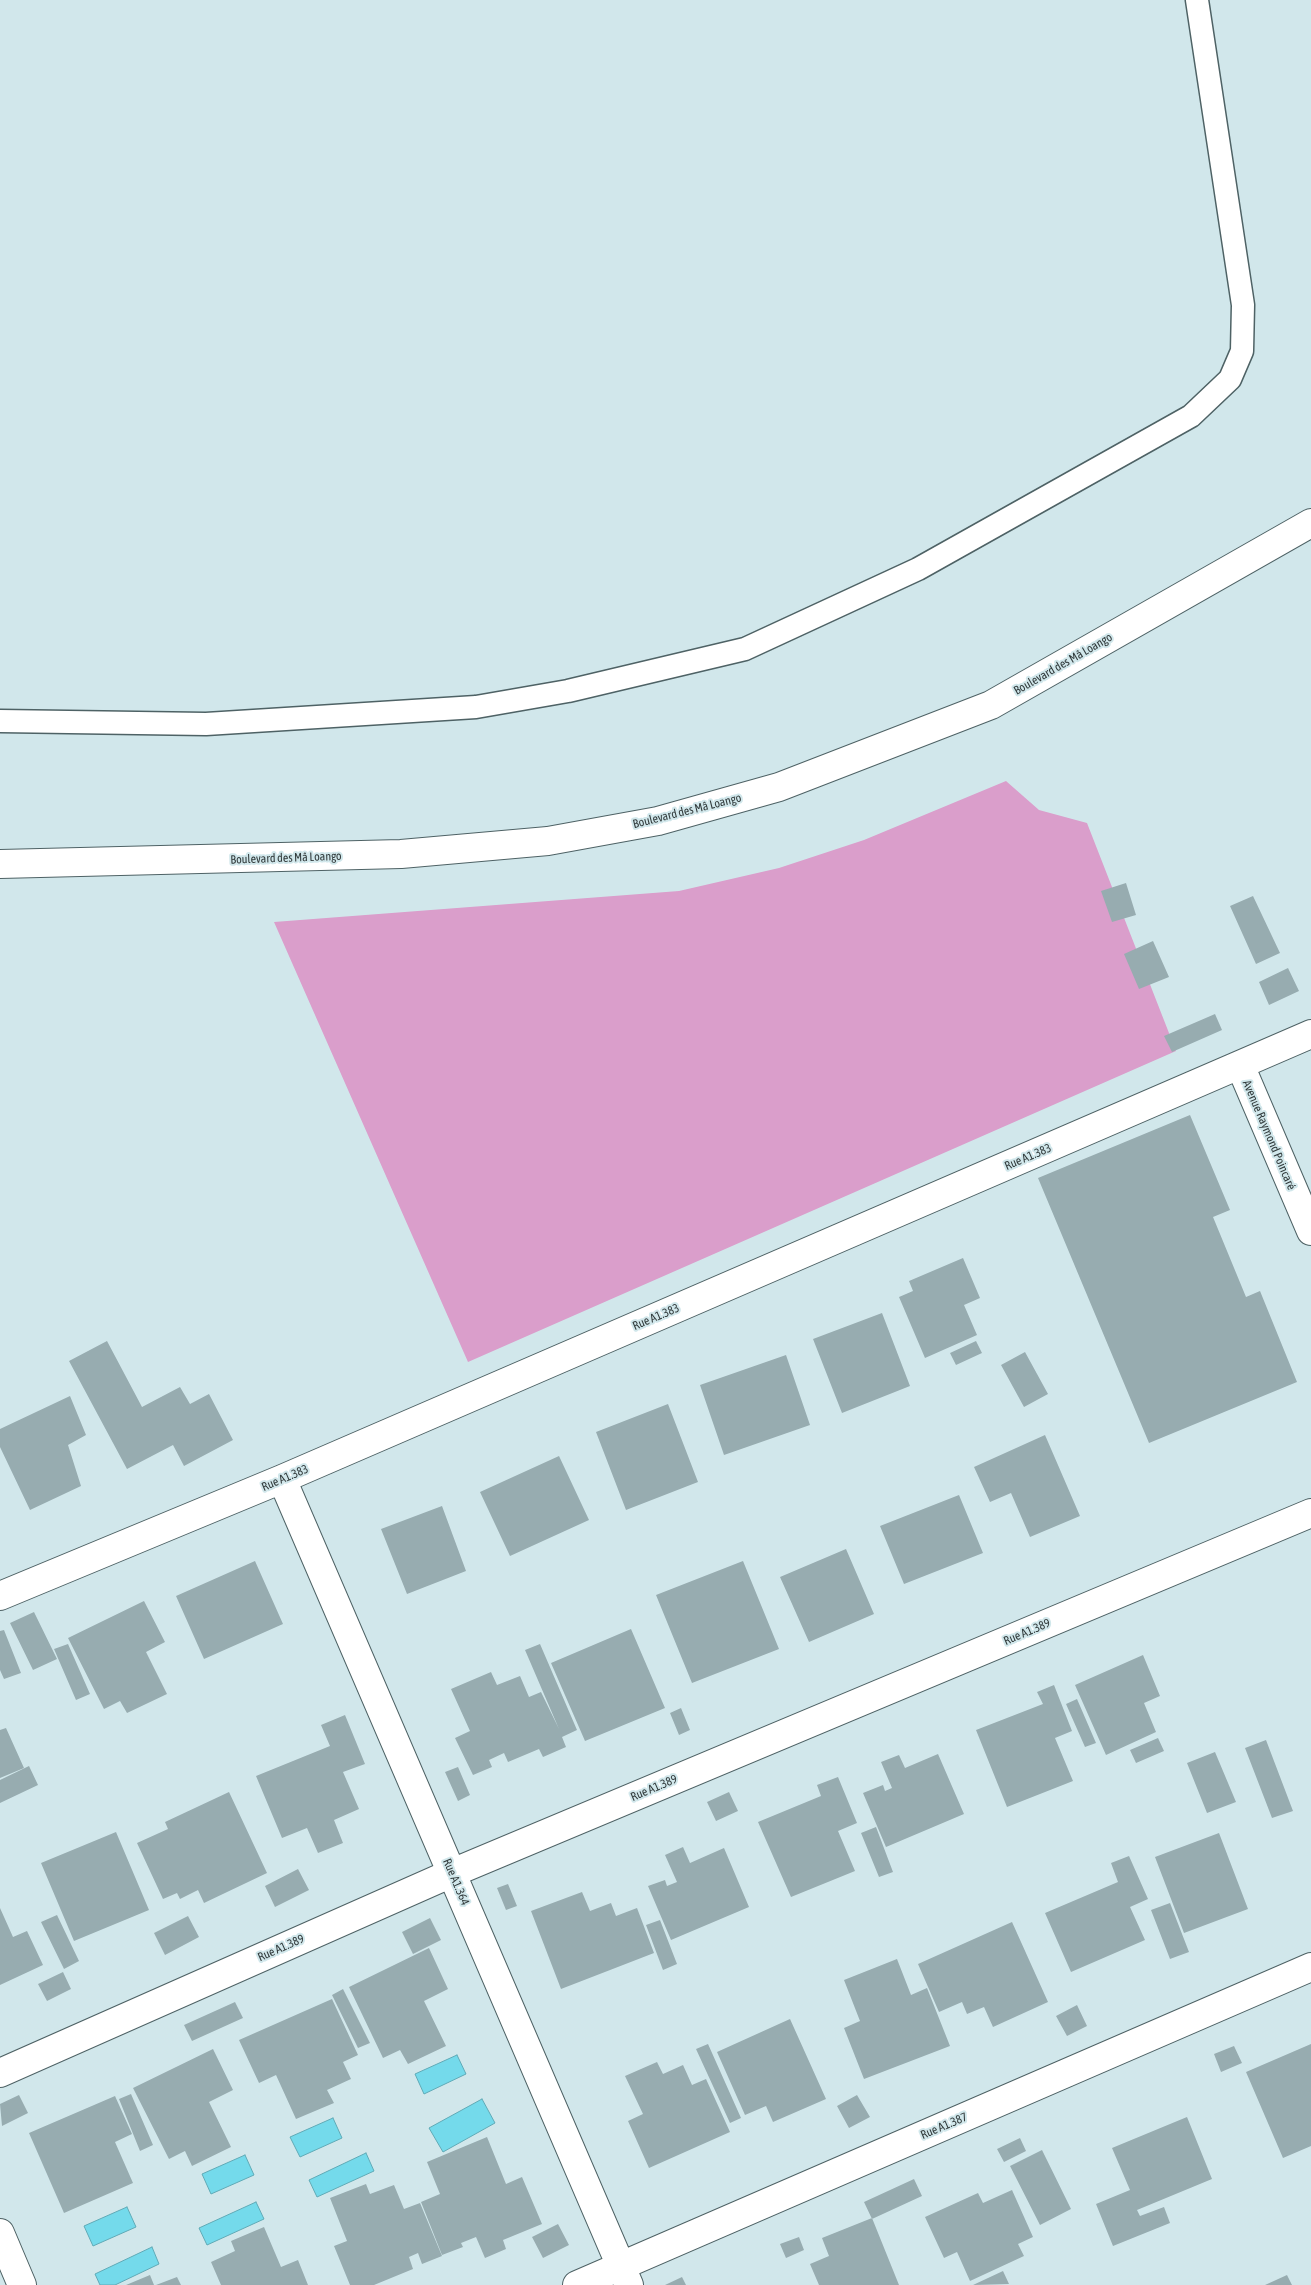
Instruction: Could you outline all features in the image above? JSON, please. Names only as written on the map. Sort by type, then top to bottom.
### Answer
[{"type":"street","name":"Boulevard des Mâ Loango","points":[[0,864],[401,854],[548,841],[658,821],[779,787],[991,705],[1311,523]]},
{"type":"street","name":"Rue A1.383","points":[[0,1596],[282,1479],[1311,1034]]},
{"type":"street","name":"Avenue Raymond Poincaré","points":[[1240,1065],[1311,1231]]},
{"type":"street","name":"Rue A1.364","points":[[282,1479],[625,2276]]},
{"type":"street","name":"Rue A1.389","points":[[0,2073],[452,1873],[1311,1513]]},
{"type":"street","name":"Rue A1.387","points":[[577,2285],[625,2276],[1311,1967]]},
{"type":"street","points":[[0,2233],[22,2285]]},
{"type":"lane","points":[[0,721],[206,724],[476,706],[568,691],[745,649],[918,569],[1191,416],[1230,379],[1242,351],[1243,305],[1198,0]]},
{"type":"shaded area","points":[[1006,781],[1039,810],[1087,823],[1176,1051],[468,1362],[274,922],[679,891],[779,868],[864,840]]},
{"type":"water","points":[[457,2055],[466,2074],[424,2094],[415,2074]]},
{"type":"water","points":[[482,2099],[495,2123],[443,2152],[429,2128]]},
{"type":"water","points":[[333,2118],[342,2138],[300,2157],[290,2137]]},
{"type":"water","points":[[366,2153],[374,2171],[317,2197],[309,2180]]},
{"type":"water","points":[[245,2155],[254,2175],[211,2194],[202,2174]]},
{"type":"water","points":[[256,2202],[264,2219],[207,2245],[199,2228]]},
{"type":"water","points":[[127,2207],[136,2227],[93,2246],[84,2226]]},
{"type":"water","points":[[152,2247],[159,2264],[115,2285],[100,2285],[95,2274]]},
{"type":"building","points":[[1126,883],[1136,915],[1112,922],[1101,891]]},
{"type":"building","points":[[1253,896],[1280,953],[1256,964],[1230,906]]},
{"type":"building","points":[[1153,941],[1169,977],[1139,989],[1124,954]]},
{"type":"building","points":[[1288,968],[1299,991],[1269,1005],[1259,982]]},
{"type":"building","points":[[1215,1014],[1222,1030],[1172,1052],[1164,1036]]},
{"type":"building","points":[[1190,1115],[1230,1210],[1213,1217],[1246,1297],[1260,1291],[1297,1382],[1149,1443],[1038,1178]]},
{"type":"building","points":[[963,1258],[980,1298],[964,1305],[977,1335],[925,1358],[899,1297],[913,1291],[909,1281]]},
{"type":"building","points":[[882,1313],[910,1386],[842,1413],[813,1339]]},
{"type":"building","points":[[107,1341],[142,1407],[180,1387],[190,1404],[209,1394],[233,1440],[184,1466],[173,1445],[127,1469],[69,1361]]},
{"type":"building","points":[[976,1341],[982,1353],[956,1365],[950,1353]]},
{"type":"building","points":[[1025,1352],[1048,1394],[1024,1407],[1001,1365]]},
{"type":"building","points":[[786,1355],[810,1425],[724,1455],[700,1385]]},
{"type":"building","points":[[70,1396],[86,1435],[68,1445],[81,1486],[30,1510],[0,1447],[0,1429]]},
{"type":"building","points":[[668,1404],[698,1482],[626,1510],[596,1432]]},
{"type":"building","points":[[1045,1435],[1080,1516],[1030,1537],[1011,1493],[990,1502],[974,1467]]},
{"type":"building","points":[[559,1456],[589,1520],[510,1556],[480,1492]]},
{"type":"building","points":[[959,1495],[983,1553],[904,1584],[880,1526]]},
{"type":"building","points":[[442,1506],[466,1571],[407,1594],[381,1529]]},
{"type":"building","points":[[846,1549],[874,1614],[809,1642],[780,1577]]},
{"type":"building","points":[[255,1561],[283,1624],[204,1659],[176,1596]]},
{"type":"building","points":[[743,1561],[779,1649],[692,1683],[656,1595]]},
{"type":"building","points":[[144,1601],[165,1642],[146,1652],[167,1694],[127,1713],[120,1701],[104,1709],[68,1638]]},
{"type":"building","points":[[34,1612],[57,1659],[33,1670],[10,1623]]},
{"type":"building","points":[[631,1629],[665,1708],[585,1741],[551,1663]]},
{"type":"building","points":[[4,1630],[21,1673],[4,1679],[0,1670],[0,1631]]},
{"type":"building","points":[[68,1644],[90,1694],[76,1700],[54,1649]]},
{"type":"building","points":[[540,1644],[577,1730],[562,1737],[566,1747],[543,1757],[539,1749],[508,1762],[504,1753],[489,1760],[492,1767],[473,1775],[455,1738],[470,1731],[451,1689],[491,1672],[497,1685],[520,1676],[529,1697],[541,1692],[559,1729],[525,1650]]},
{"type":"building","points":[[1143,1655],[1160,1696],[1144,1703],[1156,1732],[1106,1755],[1075,1685]]},
{"type":"building","points":[[1054,1685],[1072,1731],[1055,1738],[1073,1781],[1007,1807],[976,1730],[1043,1704],[1037,1692]]},
{"type":"building","points":[[1077,1699],[1096,1743],[1085,1747],[1066,1704]]},
{"type":"building","points":[[681,1708],[690,1730],[679,1735],[670,1713]]},
{"type":"building","points":[[345,1715],[365,1764],[343,1772],[359,1809],[334,1820],[343,1843],[318,1853],[307,1828],[282,1838],[256,1776],[330,1746],[321,1725]]},
{"type":"building","points":[[6,1728],[24,1768],[0,1778],[0,1730]]},
{"type":"building","points":[[1158,1738],[1164,1751],[1136,1763],[1130,1750]]},
{"type":"building","points":[[1266,1740],[1293,1811],[1272,1818],[1245,1748]]},
{"type":"building","points":[[1215,1752],[1236,1802],[1207,1813],[1187,1763]]},
{"type":"building","points":[[938,1754],[964,1814],[886,1847],[863,1793],[883,1785],[885,1791],[892,1788],[881,1762],[899,1755],[905,1768]]},
{"type":"building","points":[[29,1766],[38,1785],[0,1803],[0,1780]]},
{"type":"building","points":[[458,1767],[470,1795],[458,1801],[445,1772]]},
{"type":"building","points":[[838,1777],[857,1823],[838,1831],[855,1871],[791,1897],[758,1822],[821,1796],[817,1785]]},
{"type":"building","points":[[229,1792],[267,1873],[204,1903],[198,1890],[180,1899],[177,1893],[163,1899],[137,1843],[168,1829],[165,1822]]},
{"type":"building","points":[[729,1792],[738,1811],[716,1821],[707,1802]]},
{"type":"building","points":[[876,1827],[893,1872],[879,1877],[861,1833]]},
{"type":"building","points":[[116,1832],[149,1910],[74,1941],[41,1863]]},
{"type":"building","points":[[1219,1833],[1248,1909],[1184,1933],[1155,1857]]},
{"type":"building","points":[[683,1847],[690,1863],[724,1848],[749,1907],[671,1940],[648,1886],[665,1880],[667,1886],[677,1882],[665,1855]]},
{"type":"building","points":[[1129,1856],[1148,1899],[1130,1907],[1145,1940],[1071,1972],[1045,1913],[1118,1882],[1111,1863]]},
{"type":"building","points":[[298,1869],[309,1890],[275,1907],[265,1886]]},
{"type":"building","points":[[508,1884],[517,1906],[506,1910],[497,1888]]},
{"type":"building","points":[[582,1892],[590,1911],[611,1903],[616,1916],[637,1908],[654,1953],[561,1989],[531,1911]]},
{"type":"building","points":[[1170,1903],[1189,1952],[1170,1959],[1151,1910]]},
{"type":"building","points":[[0,1908],[13,1937],[27,1931],[43,1965],[0,1985]]},
{"type":"building","points":[[57,1915],[79,1961],[64,1969],[41,1922]]},
{"type":"building","points":[[188,1916],[199,1937],[165,1955],[154,1933]]},
{"type":"building","points":[[430,1918],[441,1940],[413,1954],[402,1932]]},
{"type":"building","points":[[660,1920],[677,1964],[663,1970],[646,1925]]},
{"type":"building","points":[[1012,1922],[1048,2002],[993,2027],[984,2007],[967,2014],[962,2002],[939,2012],[918,1964]]},
{"type":"building","points":[[429,1948],[448,1989],[424,2001],[446,2046],[408,2064],[400,2050],[383,2058],[349,1987]]},
{"type":"building","points":[[897,1959],[911,1995],[927,1988],[950,2046],[864,2079],[844,2028],[860,2021],[844,1980]]},
{"type":"building","points":[[63,1972],[71,1989],[47,2001],[38,1984]]},
{"type":"building","points":[[343,1989],[370,2043],[358,2048],[332,1995]]},
{"type":"building","points":[[332,1999],[358,2055],[343,2062],[351,2079],[327,2090],[334,2103],[296,2119],[276,2075],[259,2083],[239,2040]]},
{"type":"building","points":[[235,2002],[243,2018],[192,2041],[184,2025]]},
{"type":"building","points":[[1077,2005],[1087,2026],[1067,2036],[1056,2016]]},
{"type":"building","points":[[790,2019],[826,2099],[773,2122],[766,2106],[745,2115],[717,2052]]},
{"type":"building","points":[[708,2044],[741,2118],[730,2123],[696,2049]]},
{"type":"building","points":[[1311,2044],[1311,2146],[1283,2158],[1246,2072]]},
{"type":"building","points":[[1234,2046],[1242,2063],[1221,2072],[1214,2054]]},
{"type":"building","points":[[213,2049],[233,2090],[209,2102],[231,2147],[192,2166],[185,2151],[169,2159],[133,2088]]},
{"type":"building","points":[[657,2062],[663,2074],[683,2065],[692,2085],[706,2079],[730,2132],[649,2168],[628,2121],[643,2114],[625,2076]]},
{"type":"building","points":[[131,2094],[153,2145],[140,2151],[119,2099]]},
{"type":"building","points":[[19,2095],[28,2113],[2,2126],[0,2104]]},
{"type":"building","points":[[857,2095],[870,2117],[849,2128],[837,2106]]},
{"type":"building","points":[[115,2096],[132,2134],[115,2142],[133,2183],[64,2213],[29,2133]]},
{"type":"building","points":[[1187,2117],[1212,2179],[1137,2210],[1140,2216],[1164,2207],[1170,2223],[1113,2246],[1096,2204],[1130,2190],[1112,2148]]},
{"type":"building","points":[[487,2137],[506,2184],[522,2177],[542,2224],[503,2240],[506,2249],[485,2258],[476,2237],[461,2243],[463,2247],[442,2255],[421,2202],[440,2194],[427,2162]]},
{"type":"building","points":[[1020,2138],[1026,2151],[1004,2162],[997,2149]]},
{"type":"building","points":[[1042,2150],[1071,2209],[1040,2225],[1010,2166]]},
{"type":"building","points":[[914,2179],[922,2196],[872,2219],[864,2202]]},
{"type":"building","points":[[366,2184],[370,2194],[394,2185],[404,2209],[420,2203],[442,2256],[422,2264],[418,2253],[409,2257],[413,2269],[374,2285],[350,2285],[334,2246],[347,2241],[330,2198]]},
{"type":"building","points":[[1012,2190],[1033,2237],[1018,2244],[1024,2256],[970,2281],[957,2252],[944,2258],[925,2217],[978,2193],[983,2203]]},
{"type":"building","points":[[872,2218],[899,2285],[819,2285],[810,2264],[829,2256],[822,2238]]},
{"type":"building","points":[[558,2224],[569,2245],[543,2258],[532,2237]]},
{"type":"building","points":[[264,2227],[281,2267],[298,2260],[308,2285],[221,2285],[211,2262],[235,2251],[231,2241]]},
{"type":"building","points":[[799,2237],[804,2250],[786,2258],[780,2244]]},
{"type":"building","points":[[1003,2271],[1009,2284],[973,2285]]},
{"type":"building","points":[[150,2275],[154,2285],[126,2285]]},
{"type":"building","points":[[1287,2275],[1292,2285],[1265,2285]]},
{"type":"building","points":[[177,2277],[181,2285],[156,2285]]},
{"type":"building","points":[[682,2277],[686,2285],[665,2285]]}]
